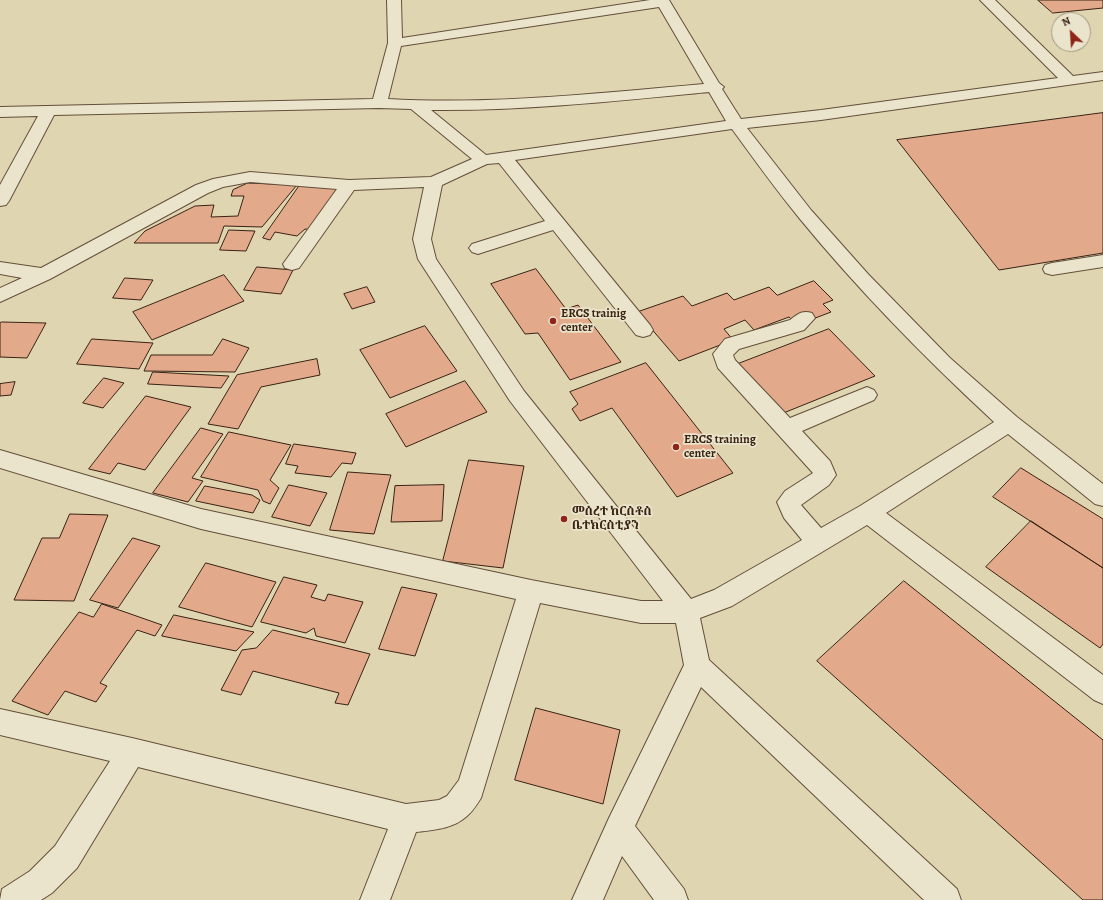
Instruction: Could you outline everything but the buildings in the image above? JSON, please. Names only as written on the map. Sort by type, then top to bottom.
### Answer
[{"type":"street","points":[[379,103],[395,43],[394,0]]},
{"type":"street","points":[[987,0],[1069,80]]},
{"type":"street","points":[[395,43],[663,1],[736,124],[805,214],[861,278],[943,363],[1009,423],[1103,497]]},
{"type":"street","points":[[0,296],[43,275],[219,182],[250,177],[349,185],[434,182],[483,160],[736,124],[822,115],[1103,76]]},
{"type":"street","points":[[0,112],[379,103],[416,106],[490,105],[716,88]]},
{"type":"street","points":[[416,106],[483,160]]},
{"type":"street","points":[[0,202],[48,112]]},
{"type":"street","points":[[504,158],[643,330]]},
{"type":"street","points":[[434,182],[422,239],[427,258],[517,396],[686,612],[697,666],[946,900]]},
{"type":"street","points":[[292,264],[349,185]]},
{"type":"street","points":[[478,248],[556,223]]},
{"type":"street","points":[[1052,269],[1103,261]]},
{"type":"street","points":[[0,268],[43,275]]},
{"type":"street","points":[[804,318],[797,325],[732,344],[723,354],[725,363],[822,467],[825,475],[820,482],[796,494],[789,502],[792,511],[818,542]]},
{"type":"street","points":[[786,429],[867,395]]},
{"type":"street","points":[[0,459],[201,519],[532,591],[641,612],[686,612],[723,598],[868,513],[1009,423]]},
{"type":"street","points":[[868,513],[1103,691]]},
{"type":"street","points":[[0,722],[406,818],[443,814],[456,806],[471,788],[532,591]]},
{"type":"street","points":[[588,900],[619,828],[697,666]]},
{"type":"street","points":[[13,900],[41,882],[66,857],[132,752]]},
{"type":"street","points":[[375,900],[406,818]]},
{"type":"street","points":[[619,828],[673,900]]},
{"type":"place","name":"ERCS trainig center","points":[[553,321]]},
{"type":"place","name":"ERCS training center","points":[[676,447]]},
{"type":"place","name":"መሰረተ ከርስቶስ ቤተክርስቲያን","points":[[564,519]]}]
